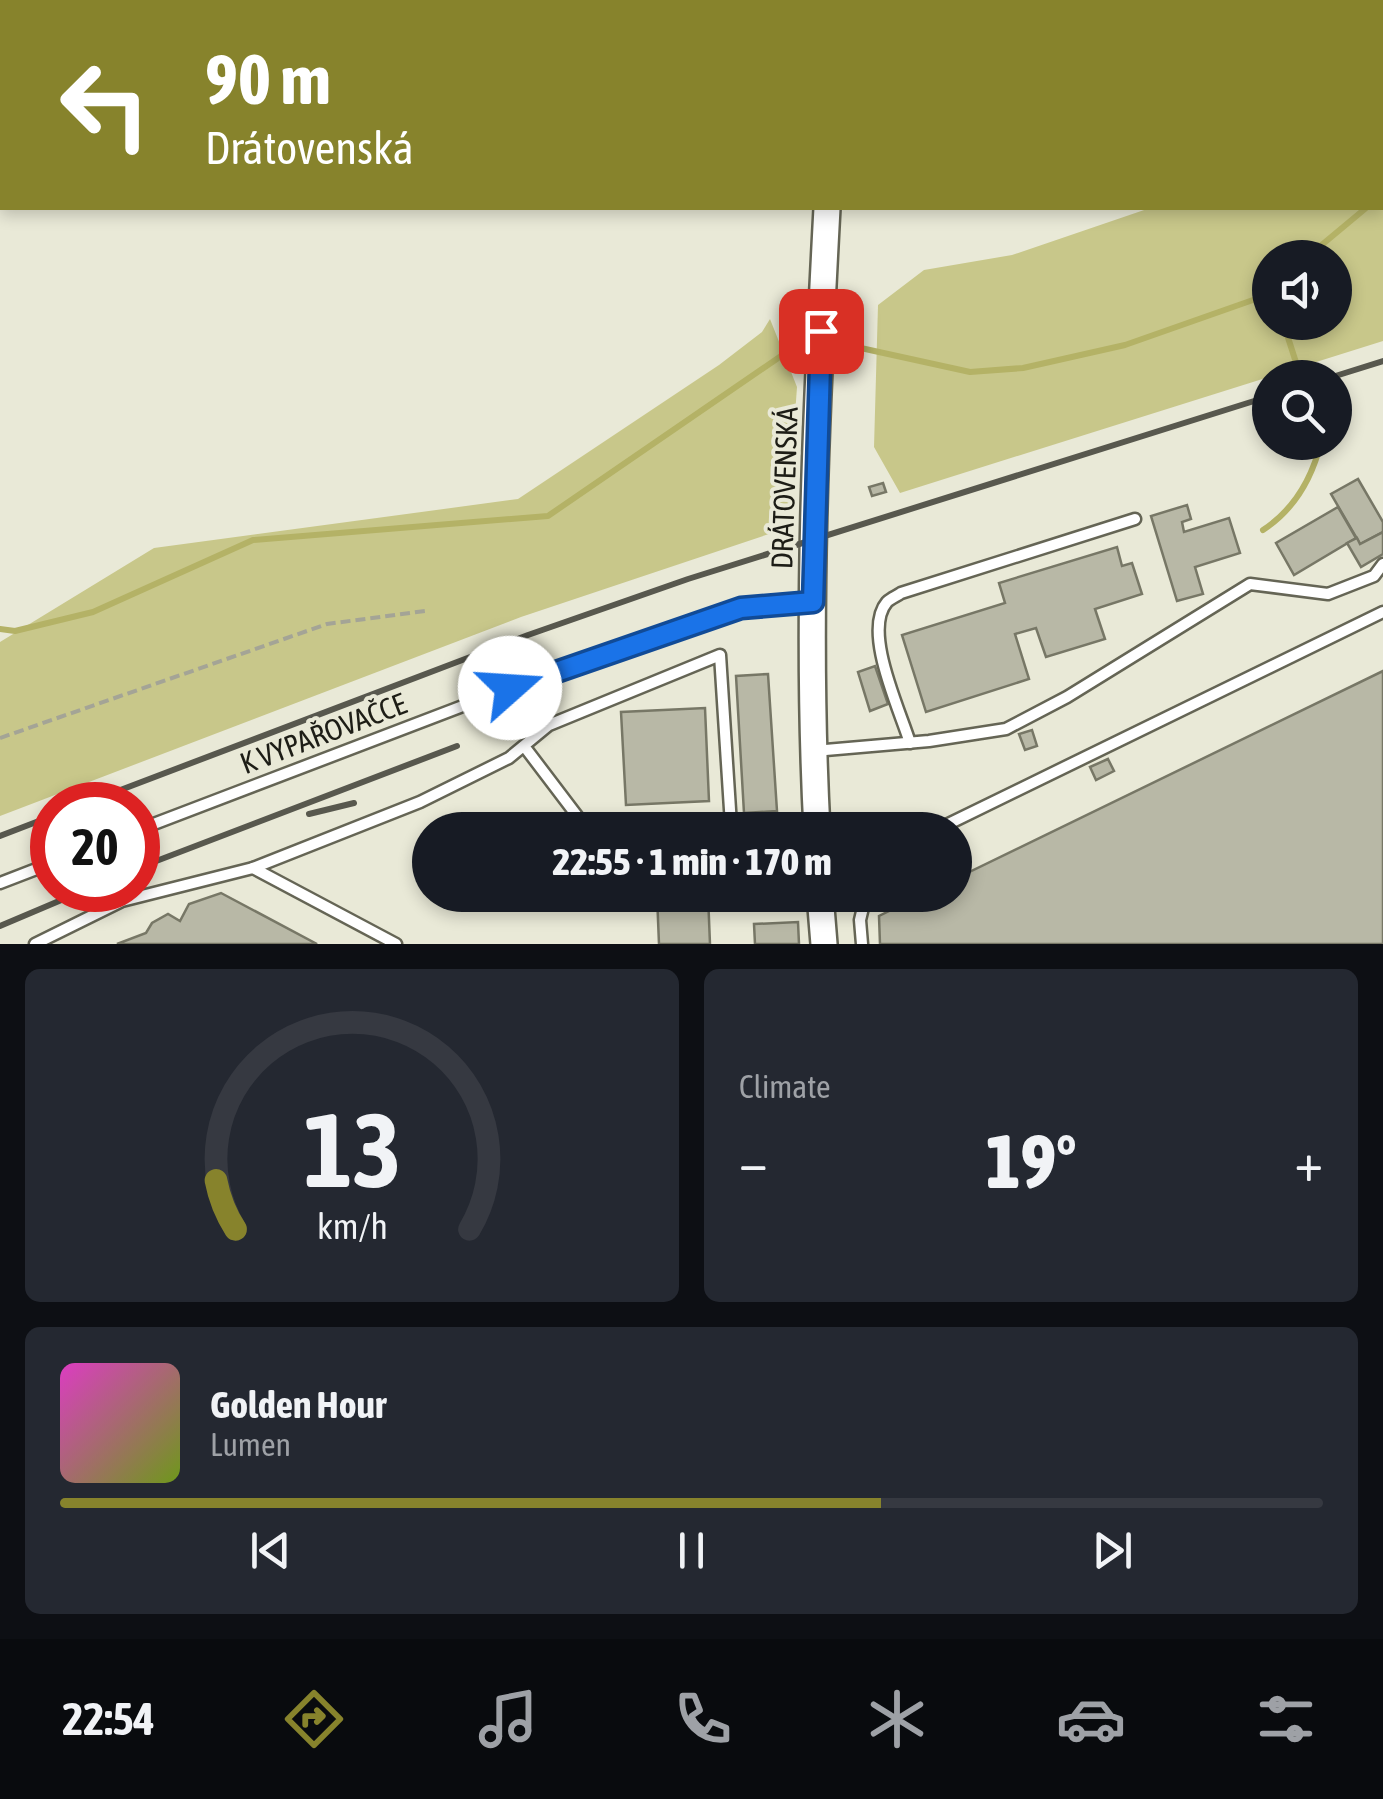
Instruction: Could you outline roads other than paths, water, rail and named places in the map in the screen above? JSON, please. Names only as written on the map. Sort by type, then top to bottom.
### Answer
[{"type":"street","name":"DRÁTOVENSKÁ","points":[[816,812],[813,602],[828,210]]},
{"type":"street","points":[[821,912],[824,944]]},
{"type":"lane","points":[[910,743],[878,642],[879,621],[887,602],[901,593],[1135,520]]},
{"type":"lane","points":[[813,752],[1006,729],[1250,584],[1328,594],[1374,576],[1383,564]]},
{"type":"lane","name":"K VYPAŘOVAČCE","points":[[160,822],[510,688],[741,608],[813,602]]},
{"type":"lane","points":[[972,812],[1383,612]]},
{"type":"lane","points":[[35,944],[122,902],[254,868],[420,802],[509,758],[549,725],[720,655],[730,825],[584,824],[524,746]]},
{"type":"lane","points":[[254,868],[396,944]]},
{"type":"lane","points":[[0,883],[30,871]]},
{"type":"lane","points":[[862,912],[862,944]]},
{"type":"waterway","points":[[1328,240],[1364,210]]},
{"type":"waterway","points":[[825,344],[838,343],[970,372],[1023,368],[1125,345],[1252,300]]},
{"type":"waterway","points":[[1289,340],[1295,360]]},
{"type":"waterway","points":[[0,629],[15,631],[93,612],[253,540],[548,516],[797,345],[812,344]]},
{"type":"waterway","points":[[1263,530],[1301,492],[1315,460]]},
{"type":"railway","points":[[1352,371],[1383,361]]},
{"type":"railway","points":[[141,782],[528,635],[688,579],[1252,402]]},
{"type":"railway","points":[[160,860],[457,746]]},
{"type":"railway","points":[[309,814],[354,803]]},
{"type":"railway","points":[[0,836],[30,824]]},
{"type":"railway","points":[[0,926],[33,912]]}]
